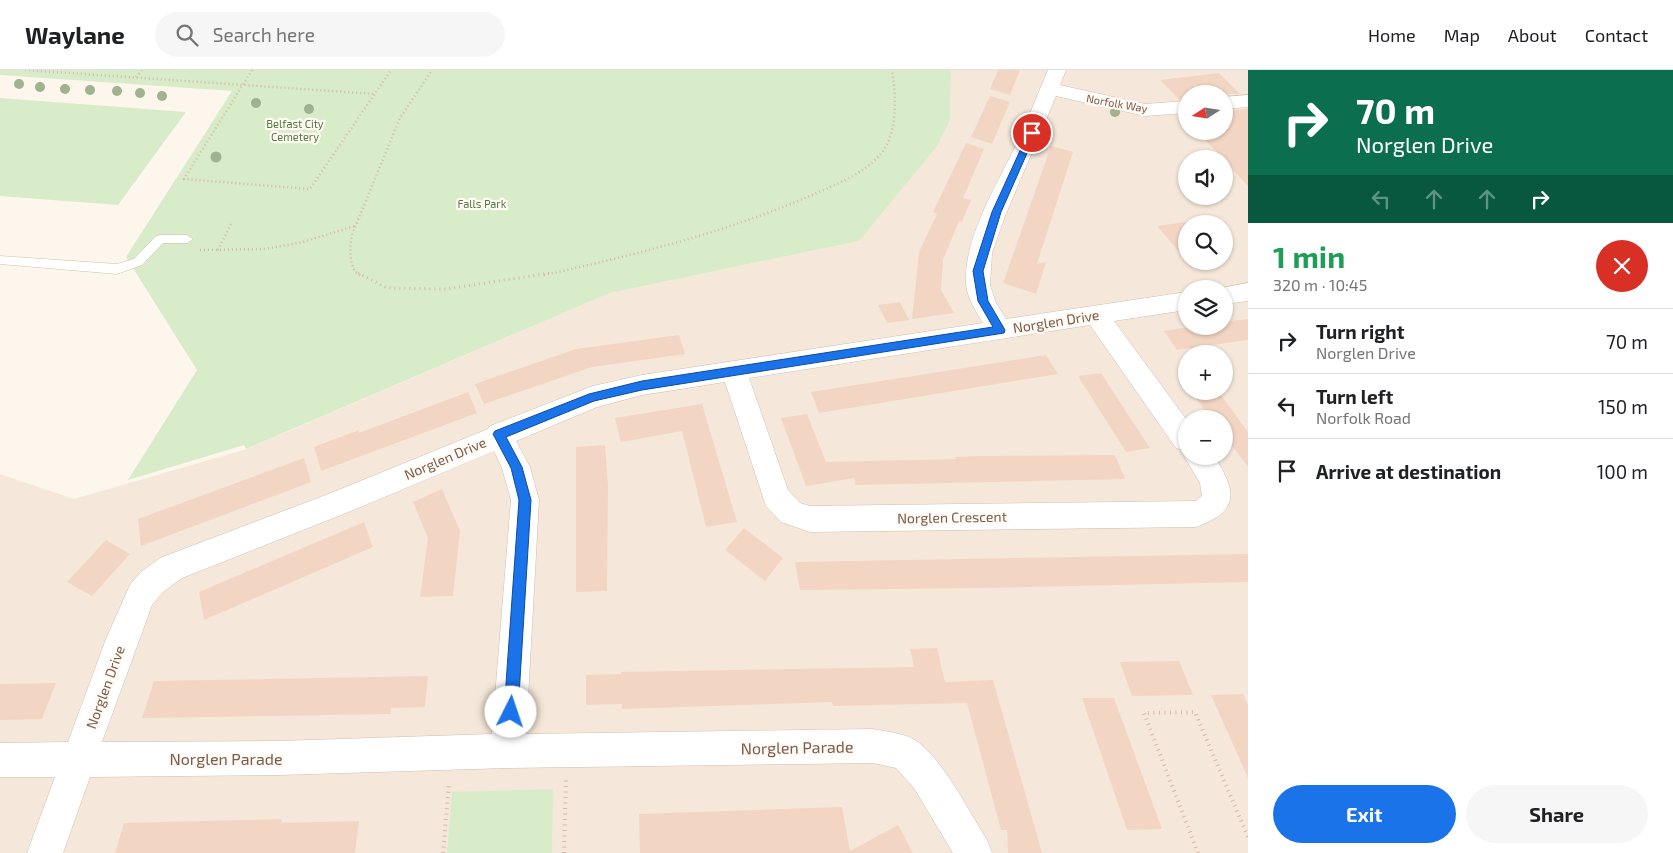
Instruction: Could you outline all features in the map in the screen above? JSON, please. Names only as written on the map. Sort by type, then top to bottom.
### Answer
[{"type":"street","name":"Norfolk Way","points":[[1053,79],[1090,99],[1145,110],[1178,108]]},
{"type":"street","points":[[1000,330],[983,301],[978,271],[996,212],[1053,79]]},
{"type":"street","points":[[1233,102],[1248,101]]},
{"type":"street","points":[[1233,294],[1248,292]]},
{"type":"street","name":"Norglen Drive","points":[[45,853],[122,639],[140,595],[152,582],[171,568],[341,502],[499,434],[593,397],[642,385],[734,370],[1178,302]]},
{"type":"street","points":[[1096,315],[1178,429]]},
{"type":"street","name":"Norglen Crescent","points":[[734,370],[776,497],[791,513],[810,519],[1196,514],[1206,511],[1214,505],[1217,497],[1216,486],[1203,465]]},
{"type":"street","points":[[499,434],[516,467],[525,500],[508,750]]},
{"type":"street","name":"Norglen Parade","points":[[0,760],[280,758],[508,750],[567,751],[873,746],[905,752],[926,776],[974,853]]},
{"type":"lane","points":[[0,260],[117,269],[138,262],[160,239],[187,239]]},
{"type":"path","points":[[25,70],[375,94]]},
{"type":"path","points":[[136,78],[142,70]]},
{"type":"path","points":[[252,70],[184,179],[310,189],[391,70]]},
{"type":"path","points":[[432,70],[397,123],[370,196],[354,226],[350,247],[351,260],[356,273],[364,280],[377,286],[406,290],[454,289],[527,279],[620,259],[703,235],[839,183],[877,159],[894,124],[896,109],[892,70]]},
{"type":"path","points":[[218,250],[232,222]]},
{"type":"path","points":[[199,250],[264,249],[299,243],[354,226]]},
{"type":"path","points":[[1198,853],[1144,713],[1195,712],[1248,837]]},
{"type":"path","points":[[564,853],[567,751]]},
{"type":"path","points":[[442,853],[452,752]]},
{"type":"shaded area","points":[[951,70],[1248,70],[1248,853],[0,853],[0,474],[74,499],[247,449],[610,293],[859,241],[950,120]]},
{"type":"green space","name":"Falls Park","points":[[0,70],[951,70],[950,120],[937,146],[859,241],[610,293],[246,449],[244,445],[128,480],[197,370],[126,257],[232,91],[0,75]]},
{"type":"green space","points":[[0,98],[186,112],[118,205],[0,196]]},
{"type":"green space","points":[[553,789],[552,853],[447,853],[452,792]]},
{"type":"building","points":[[998,70],[1020,70],[1010,95],[990,89]]},
{"type":"building","points":[[1219,73],[1231,85],[1178,85],[1178,98],[1160,80]]},
{"type":"building","points":[[1233,87],[1240,94],[1233,94]]},
{"type":"building","points":[[990,96],[1010,102],[992,144],[971,137]]},
{"type":"building","points":[[1248,109],[1248,186],[1233,170],[1233,150],[1215,150],[1205,140],[1233,140],[1233,110]]},
{"type":"building","points":[[966,143],[984,149],[963,198],[971,200],[962,222],[959,221],[943,260],[941,290],[954,313],[912,319],[919,252],[937,214],[933,212]]},
{"type":"building","points":[[1051,146],[1073,152],[1037,264],[1046,262],[1036,294],[1003,283]]},
{"type":"building","points":[[1178,223],[1178,251],[1157,226]]},
{"type":"building","points":[[900,302],[909,320],[887,323],[878,305]]},
{"type":"building","points":[[1248,319],[1248,340],[1212,345],[1178,345],[1177,350],[1164,331],[1178,329],[1178,335],[1233,335],[1233,321]]},
{"type":"building","points":[[679,335],[685,354],[592,367],[484,404],[475,384],[576,349]]},
{"type":"building","points":[[1046,355],[1058,374],[819,413],[811,392]]},
{"type":"building","points":[[1101,373],[1150,448],[1126,452],[1078,376]]},
{"type":"building","points":[[468,392],[477,413],[321,471],[314,447],[359,430],[359,433]]},
{"type":"building","points":[[1197,400],[1225,400],[1232,410],[1205,410]]},
{"type":"building","points":[[702,404],[737,522],[706,527],[682,431],[621,442],[615,418]]},
{"type":"building","points":[[1233,412],[1248,432],[1248,467],[1233,447]]},
{"type":"building","points":[[807,414],[826,462],[956,459],[955,457],[980,456],[1115,455],[1125,479],[855,485],[854,478],[806,486],[781,418]]},
{"type":"building","points":[[605,445],[608,485],[607,591],[576,592],[576,447]]},
{"type":"building","points":[[304,458],[311,482],[141,546],[138,519]]},
{"type":"building","points":[[442,489],[460,531],[453,596],[420,597],[428,538],[413,502]]},
{"type":"building","points":[[364,522],[373,547],[204,620],[199,592]]},
{"type":"building","points":[[744,528],[783,558],[765,581],[725,550]]},
{"type":"building","points":[[106,540],[130,554],[92,596],[67,582]]},
{"type":"building","points":[[1248,554],[1248,582],[981,588],[800,590],[795,562]]},
{"type":"building","points":[[937,648],[945,682],[993,680],[1042,853],[1008,853],[1007,830],[1001,830],[967,703],[833,706],[832,702],[622,709],[622,704],[586,705],[586,675],[621,674],[621,672],[914,667],[910,649]]},
{"type":"building","points":[[1179,661],[1193,695],[1132,696],[1120,662]]},
{"type":"building","points":[[428,676],[425,707],[391,708],[390,714],[142,718],[154,681]]},
{"type":"building","points":[[56,683],[42,719],[0,720],[0,684]]},
{"type":"building","points":[[1243,694],[1248,705],[1248,778],[1211,695]]},
{"type":"building","points":[[1082,698],[1114,698],[1162,829],[1127,830]]},
{"type":"building","points":[[842,807],[850,851],[898,825],[913,853],[640,853],[639,814]]},
{"type":"building","points":[[282,819],[281,823],[359,821],[355,853],[115,853],[124,823]]},
{"type":"route","points":[[511,712],[519,617],[525,500],[516,467],[499,434],[593,397],[642,385],[1000,330],[983,301],[978,285],[978,271],[981,254],[996,212],[1032,133]]},
{"type":"park label","name":"Belfast City Cemetery","points":[[295,129]]}]
